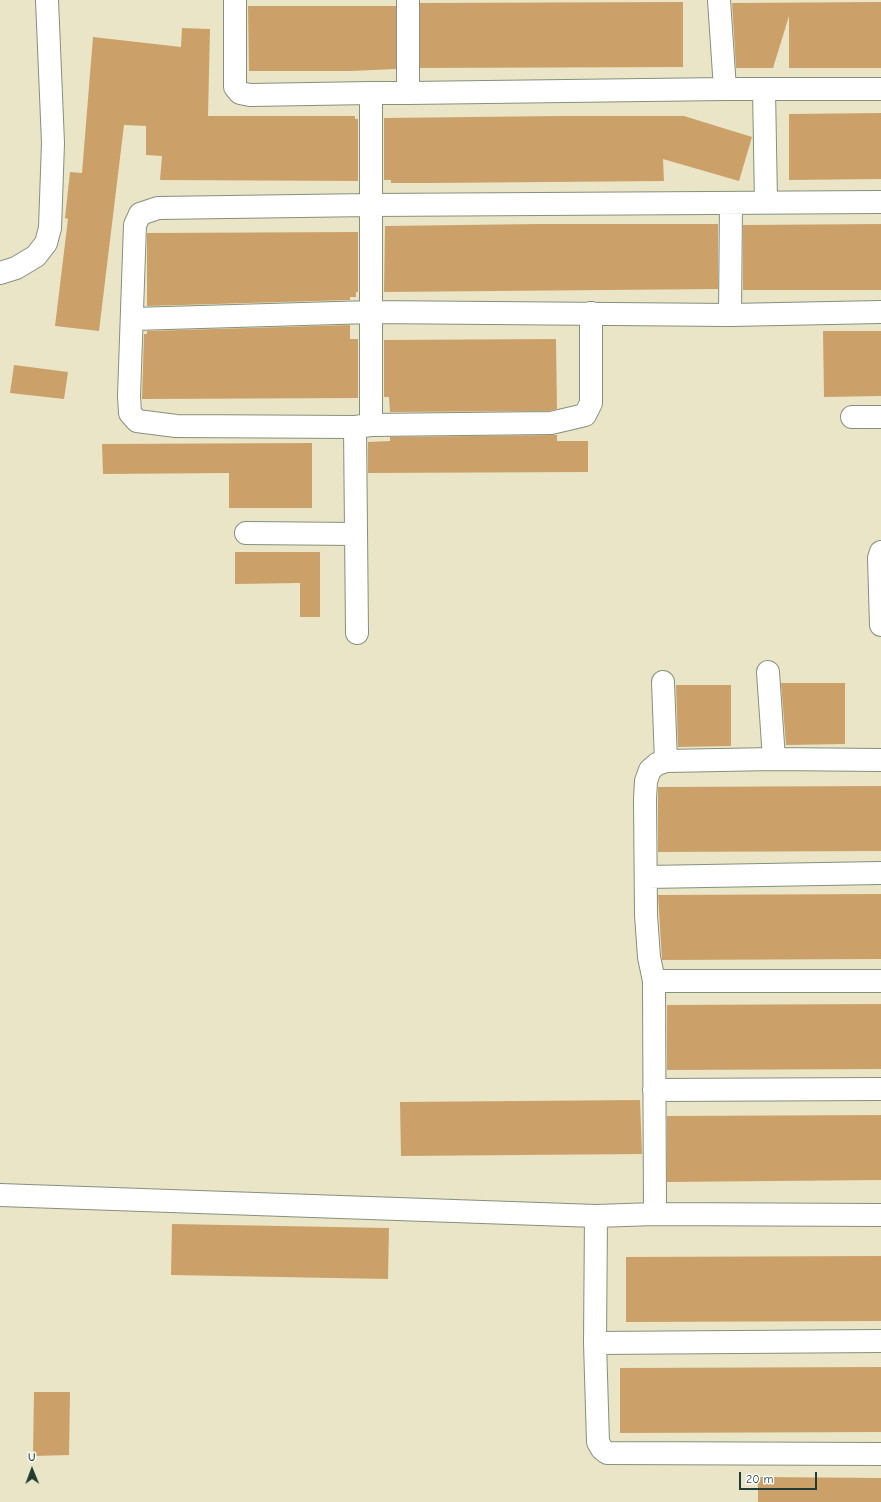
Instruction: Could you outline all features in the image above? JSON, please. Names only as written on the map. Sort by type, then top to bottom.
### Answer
[{"type":"street","points":[[0,273],[16,268],[36,256],[46,243],[50,228],[53,143],[47,0]]},
{"type":"street","points":[[235,0],[235,87],[240,93],[250,95],[408,92],[881,89]]},
{"type":"street","points":[[408,0],[408,92]]},
{"type":"street","points":[[719,0],[725,89]]},
{"type":"street","points":[[764,89],[766,202]]},
{"type":"street","points":[[357,633],[355,534],[371,312],[371,93]]},
{"type":"street","points":[[590,313],[591,403],[585,415],[551,422],[363,426],[176,426],[137,421],[130,413],[128,396],[133,319],[135,225],[140,214],[158,208],[370,205],[881,202]]},
{"type":"street","points":[[730,315],[731,203]]},
{"type":"street","points":[[133,319],[371,312],[730,315],[881,312]]},
{"type":"street","points":[[852,417],[881,417]]},
{"type":"street","points":[[246,533],[355,534]]},
{"type":"street","points":[[881,552],[879,558],[881,625]]},
{"type":"street","points":[[768,672],[774,759]]},
{"type":"street","points":[[663,682],[666,761]]},
{"type":"street","points":[[655,1214],[654,981],[646,915],[647,877],[645,799],[646,781],[650,770],[657,764],[666,761],[774,759],[881,760]]},
{"type":"street","points":[[647,877],[881,873]]},
{"type":"street","points":[[654,981],[881,982]]},
{"type":"street","points":[[654,1090],[881,1089]]},
{"type":"street","points":[[0,1195],[596,1216],[655,1214],[881,1215]]},
{"type":"street","points":[[596,1216],[595,1343],[598,1442],[607,1453],[881,1454]]},
{"type":"street","points":[[595,1343],[881,1341]]},
{"type":"building","points":[[683,2],[683,67],[420,68],[420,3]]},
{"type":"building","points":[[881,2],[881,68],[789,68],[789,16],[773,68],[736,68],[732,3]]},
{"type":"building","points":[[248,6],[396,6],[396,69],[351,71],[249,71]]},
{"type":"building","points":[[182,28],[210,29],[208,116],[355,116],[355,119],[358,119],[358,181],[160,180],[162,156],[146,155],[146,126],[124,125],[99,331],[55,326],[68,219],[65,218],[70,172],[82,173],[93,37],[181,47]]},
{"type":"building","points":[[881,113],[881,179],[789,180],[789,114]]},
{"type":"building","points":[[684,116],[752,137],[739,181],[663,159],[664,181],[391,183],[391,180],[384,180],[384,118]]},
{"type":"building","points":[[718,224],[718,289],[384,292],[385,226]]},
{"type":"building","points":[[881,224],[881,290],[743,290],[743,225]]},
{"type":"building","points":[[358,232],[358,292],[356,292],[356,297],[350,297],[350,300],[147,306],[147,233]]},
{"type":"building","points":[[350,325],[350,339],[358,339],[358,398],[142,399],[144,334],[147,334],[147,331]]},
{"type":"building","points":[[823,331],[881,331],[881,396],[824,397]]},
{"type":"building","points":[[556,339],[557,409],[549,411],[390,412],[389,397],[384,397],[384,340]]},
{"type":"building","points":[[14,365],[68,372],[64,399],[10,393]]},
{"type":"building","points":[[557,435],[557,441],[588,441],[588,472],[368,473],[368,442],[390,441],[390,437]]},
{"type":"building","points":[[312,443],[312,508],[229,508],[229,473],[103,474],[102,444]]},
{"type":"building","points":[[235,552],[320,552],[320,617],[300,617],[300,583],[235,584]]},
{"type":"building","points":[[781,683],[845,683],[845,744],[786,745]]},
{"type":"building","points":[[676,685],[731,685],[731,746],[678,747]]},
{"type":"building","points":[[881,786],[881,851],[658,852],[658,787]]},
{"type":"building","points":[[881,894],[881,959],[662,960],[658,895]]},
{"type":"building","points":[[881,1004],[881,1069],[667,1070],[667,1005]]},
{"type":"building","points":[[640,1100],[642,1154],[401,1156],[400,1102]]},
{"type":"building","points":[[881,1115],[881,1180],[667,1182],[667,1116]]},
{"type":"building","points":[[172,1224],[389,1228],[388,1279],[171,1275]]},
{"type":"building","points":[[881,1256],[881,1321],[626,1322],[626,1257]]},
{"type":"building","points":[[881,1367],[881,1432],[620,1433],[620,1368]]},
{"type":"building","points":[[34,1392],[70,1392],[69,1455],[33,1456]]},
{"type":"building","points":[[758,1477],[881,1478],[881,1502],[758,1502]]}]
